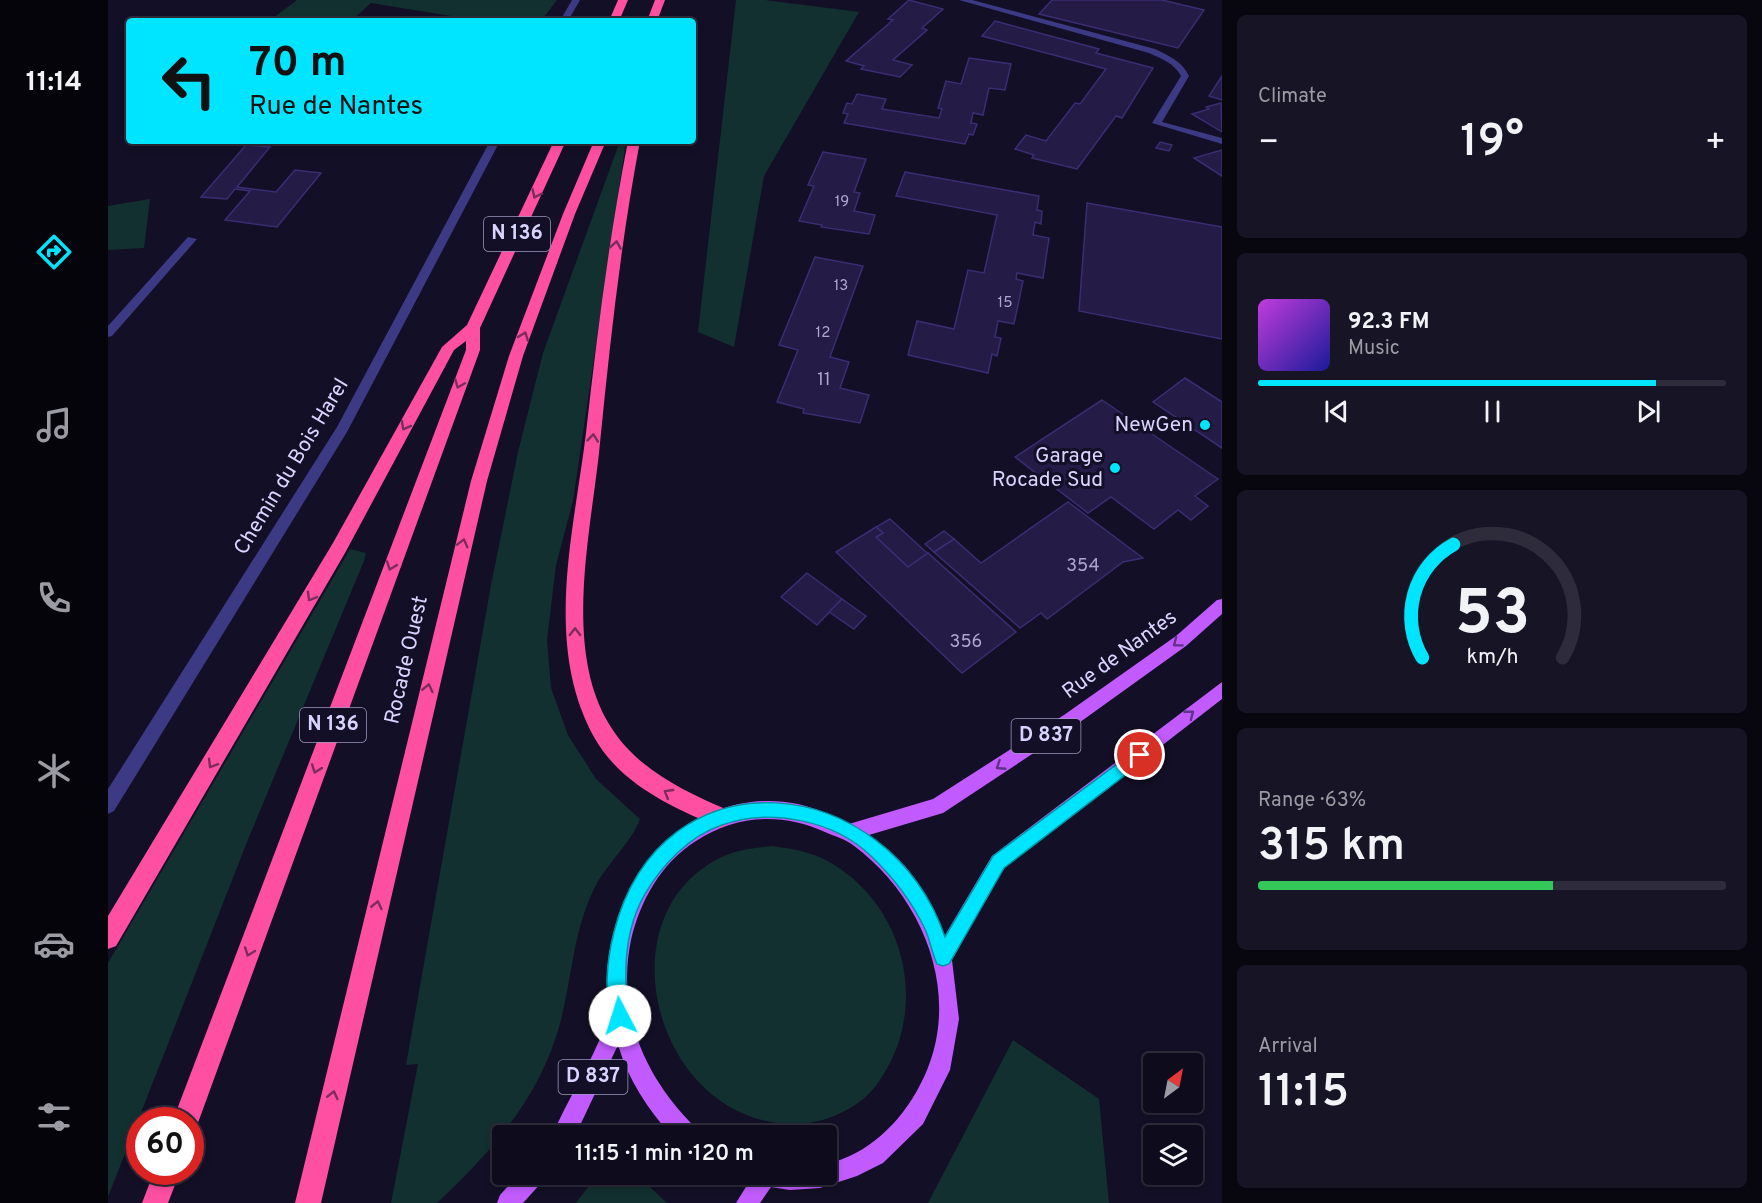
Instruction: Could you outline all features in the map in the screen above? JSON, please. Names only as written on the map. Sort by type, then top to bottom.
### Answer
[{"type":"highway","points":[[615,18],[623,0]]},
{"type":"highway","points":[[656,18],[660,0]]},
{"type":"highway","name":"Rocade Ouest","points":[[191,1107],[473,350],[473,328],[559,144]]},
{"type":"highway","name":"Rocade Ouest","points":[[308,1203],[479,481],[516,356],[565,224],[599,144]]},
{"type":"highway","points":[[634,144],[607,303],[575,601],[577,659],[592,714],[616,751],[644,778],[681,801],[721,817]]},
{"type":"highway","points":[[108,938],[339,548],[449,347],[473,328]]},
{"type":"highway","points":[[155,1203],[162,1185]]},
{"type":"main road","name":"Rue de Nantes","points":[[851,832],[937,807],[1070,720],[1181,641],[1222,605]]},
{"type":"main road","points":[[943,958],[998,862],[1222,689]]},
{"type":"main road","points":[[676,1125],[646,1087],[630,1052],[620,1016],[617,981],[618,948],[626,918],[638,890],[655,865],[674,845],[697,828],[721,817],[771,809],[824,819],[851,832],[876,849],[904,879],[932,926],[943,958],[949,991],[949,1025],[944,1059],[932,1090],[915,1119],[892,1143],[865,1162],[837,1172]]},
{"type":"main road","name":"D 837","points":[[569,1125],[594,1076],[620,1016]]},
{"type":"main road","points":[[508,1203],[524,1185]]},
{"type":"main road","points":[[747,1203],[758,1185]]},
{"type":"street","points":[[566,18],[576,0]]},
{"type":"street","points":[[963,0],[1125,43],[1171,60],[1181,68],[1185,76],[1157,123],[1222,141]]},
{"type":"street","name":"Chemin du Bois Harel","points":[[108,805],[342,429],[493,144]]},
{"type":"street","points":[[108,333],[192,239]]},
{"type":"green space","points":[[297,0],[557,0],[543,18],[464,18],[371,3],[354,18],[273,18]]},
{"type":"green space","points":[[736,0],[765,0],[859,12],[764,176],[734,347],[698,332]]},
{"type":"green space","points":[[619,144],[626,144],[573,501],[556,565],[547,640],[551,688],[568,735],[596,779],[640,819],[632,835],[595,887],[588,903],[578,935],[561,1020],[541,1074],[528,1098],[508,1125],[492,1125],[492,1146],[437,1203],[391,1203],[418,1064],[406,1065],[491,585],[518,452],[543,353]]},
{"type":"green space","points":[[150,199],[144,248],[108,250],[108,206]]},
{"type":"green space","points":[[350,549],[366,553],[247,842],[143,1107],[126,1107],[126,1151],[108,1197],[108,963]]},
{"type":"green space","points":[[772,846],[797,850],[821,858],[836,866],[861,886],[881,911],[895,939],[904,969],[906,1000],[902,1031],[891,1061],[874,1088],[859,1102],[840,1114],[808,1123],[798,1124],[749,1116],[709,1092],[679,1056],[660,1013],[655,967],[662,922],[685,884],[724,856],[742,850]]},
{"type":"green space","points":[[1013,1040],[1099,1099],[1109,1203],[928,1203]]},
{"type":"green space","points":[[590,1185],[648,1185],[667,1203],[576,1203]]},
{"type":"building","points":[[909,0],[943,9],[922,28],[927,30],[893,60],[912,65],[900,77],[861,69],[864,66],[846,61],[893,20],[888,19]]},
{"type":"building","points":[[1052,0],[1162,0],[1204,10],[1178,48],[1039,14]]},
{"type":"building","points":[[995,21],[1099,49],[1096,53],[1153,68],[1122,118],[1116,116],[1077,169],[1032,158],[1034,155],[1015,149],[1026,135],[1046,141],[1075,103],[1080,104],[1106,69],[982,36]]},
{"type":"building","points":[[969,58],[1011,64],[1005,90],[989,88],[983,115],[973,113],[971,123],[977,124],[973,135],[969,134],[965,144],[844,123],[848,114],[843,113],[847,103],[852,104],[857,94],[886,99],[882,109],[939,118],[942,109],[938,108],[946,81],[961,84]]},
{"type":"building","points":[[1222,76],[1222,100],[1209,96]]},
{"type":"building","points":[[1221,103],[1222,132],[1192,114],[1209,109],[1206,107]]},
{"type":"building","points":[[1160,142],[1172,145],[1169,151],[1156,148]]},
{"type":"building","points":[[246,145],[270,147],[237,187],[276,192],[295,170],[321,173],[277,227],[225,220],[250,191],[235,189],[227,199],[201,197]]},
{"type":"building","points":[[1222,150],[1222,176],[1194,158]]},
{"type":"building","points":[[823,152],[866,159],[854,192],[860,193],[854,211],[875,215],[869,234],[821,227],[822,225],[799,221],[814,186],[808,185]]},
{"type":"building","points":[[905,172],[1039,196],[1037,210],[1042,211],[1041,224],[1035,222],[1033,235],[1049,238],[1043,278],[1017,273],[1016,279],[1023,281],[1014,324],[998,321],[995,337],[1001,338],[997,356],[992,354],[988,373],[908,355],[917,321],[954,329],[968,270],[984,273],[997,215],[896,196]]},
{"type":"building","points":[[1087,203],[1222,227],[1222,339],[1079,311]]},
{"type":"building","points":[[815,257],[863,266],[830,357],[849,362],[840,388],[869,395],[860,423],[803,413],[804,409],[777,402],[798,350],[779,345]]},
{"type":"building","name":"NewGen","points":[[1185,378],[1222,402],[1222,448],[1153,402]]},
{"type":"building","name":"Garage Rocade Sud","points":[[1102,400],[1218,479],[1195,496],[1208,506],[1191,520],[1178,510],[1154,529],[1111,497],[1088,513],[1015,457]]},
{"type":"building","points":[[1068,502],[1143,558],[1123,562],[1047,619],[1041,613],[1020,628],[934,552],[954,539],[981,563]]},
{"type":"building","points":[[890,519],[928,553],[908,567],[876,537],[883,533],[876,527]]},
{"type":"building","points":[[876,527],[883,533],[876,537],[908,567],[928,553],[1016,632],[962,673],[836,552]]},
{"type":"building","points":[[944,531],[954,539],[934,552],[925,544]]},
{"type":"building","points":[[807,573],[842,599],[817,625],[781,597]]},
{"type":"building","points":[[842,599],[866,616],[854,629],[829,612]]},
{"type":"place","name":"NewGen","points":[[1205,425]]},
{"type":"place","name":"Garage Rocade Sud","points":[[1115,468]]},
{"type":"route","points":[[620,1016],[617,981],[618,948],[626,918],[638,890],[655,865],[674,845],[697,828],[721,817],[745,811],[771,809],[824,819],[851,832],[876,849],[898,870],[917,897],[932,926],[943,958],[998,862],[1140,755]]}]
